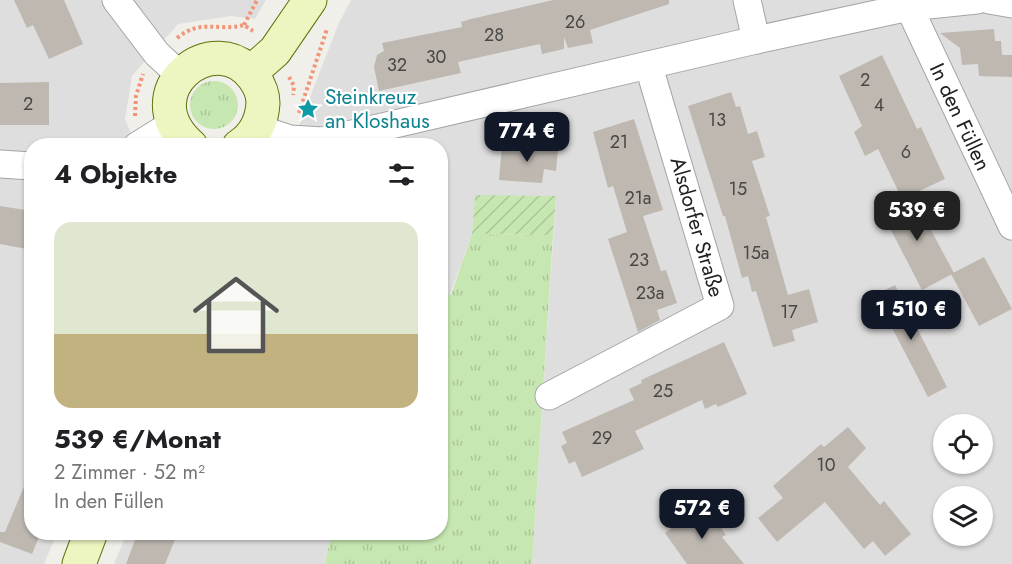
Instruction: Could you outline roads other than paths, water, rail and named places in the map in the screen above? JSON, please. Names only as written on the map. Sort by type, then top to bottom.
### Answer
[{"type":"main road","points":[[250,73],[320,11]]},
{"type":"main road","points":[[182,135],[169,98],[180,75],[192,65],[207,59],[222,59],[237,63],[250,73],[259,85],[263,99],[262,114],[248,137]]},
{"type":"main road","points":[[79,564],[89,540]]},
{"type":"street","points":[[116,0],[157,54],[180,75]]},
{"type":"street","points":[[747,0],[756,40]]},
{"type":"street","points":[[335,138],[650,67],[756,40],[909,7],[977,0]]},
{"type":"street","points":[[989,0],[1012,4]]},
{"type":"street","name":"In den Füllen","points":[[909,7],[1012,226]]},
{"type":"street","name":"Alsdorfer Straße","points":[[549,396],[720,306],[650,67]]},
{"type":"street","points":[[248,137],[269,138]]},
{"type":"street","points":[[0,164],[24,166]]},
{"type":"place","name":"Steinkreuz an Kloshaus","points":[[308,109]]}]
